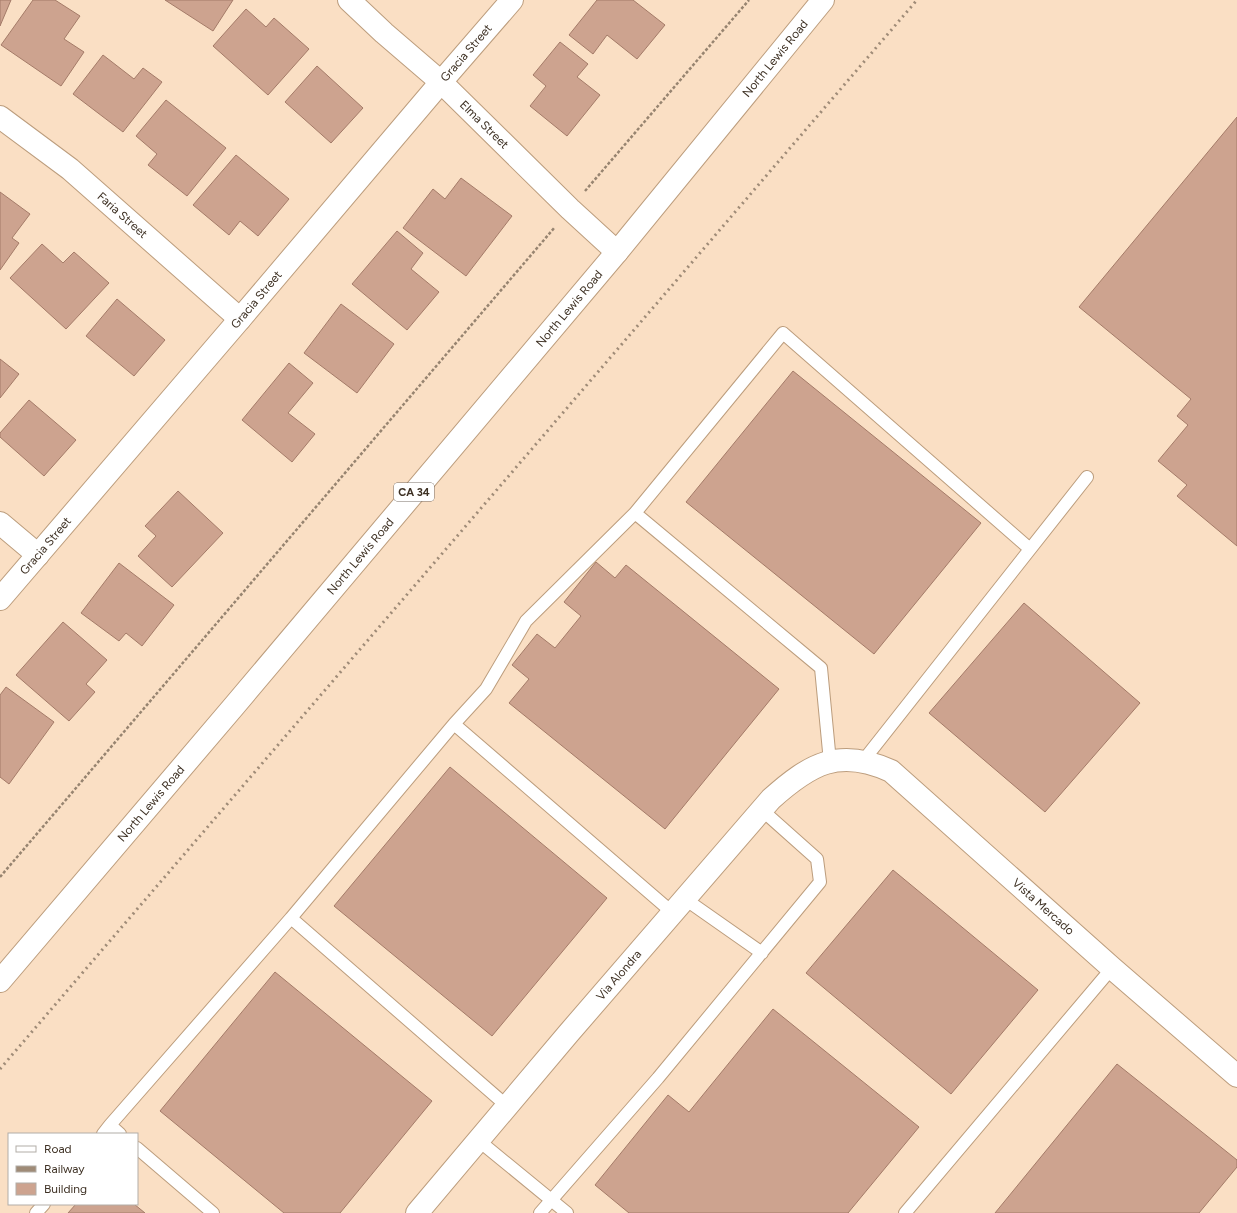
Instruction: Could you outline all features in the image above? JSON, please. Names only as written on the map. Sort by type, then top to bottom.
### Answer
[{"type":"street","name":"Elma Street","points":[[349,0],[384,33],[441,82],[570,209],[617,252]]},
{"type":"street","name":"Gracia Street","points":[[0,599],[512,0]]},
{"type":"street","name":"North Lewis Road","points":[[0,981],[617,252],[824,0]]},
{"type":"street","name":"Faria Street","points":[[0,118],[70,169],[240,319]]},
{"type":"street","points":[[0,523],[38,555]]},
{"type":"street","name":"Vista Mercado","points":[[835,760],[863,761],[878,765],[891,771],[1112,968],[1237,1076]]},
{"type":"street","name":"Via Alondra","points":[[417,1213],[771,799],[788,784],[815,767],[835,760]]},
{"type":"lane","points":[[116,1133],[106,1130],[291,918],[454,724],[486,689],[526,621],[635,514],[783,332],[1030,549]]},
{"type":"lane","points":[[863,761],[1087,477]]},
{"type":"lane","points":[[635,514],[821,668],[835,760]]},
{"type":"lane","points":[[454,724],[679,906],[762,953]]},
{"type":"lane","points":[[540,1213],[658,1078],[820,882],[817,859],[762,810]]},
{"type":"lane","points":[[291,918],[507,1106]]},
{"type":"lane","points":[[905,1213],[1112,968]]},
{"type":"lane","points":[[478,1140],[567,1213]]},
{"type":"lane","points":[[138,1149],[213,1213]]},
{"type":"lane","points":[[36,1213],[43,1205]]},
{"type":"path","points":[[600,174],[749,0]]},
{"type":"path","points":[[0,877],[537,249]]},
{"type":"building","points":[[0,0],[11,0],[0,26]]},
{"type":"building","points":[[33,0],[55,0],[80,16],[64,39],[84,52],[61,86],[1,45]]},
{"type":"building","points":[[165,0],[233,0],[213,31]]},
{"type":"building","points":[[597,0],[633,0],[665,25],[637,59],[607,35],[593,54],[569,35]]},
{"type":"building","points":[[246,9],[266,27],[274,18],[309,49],[268,95],[213,46]]},
{"type":"building","points":[[560,42],[588,64],[577,77],[600,95],[567,136],[530,106],[546,86],[533,75]]},
{"type":"building","points":[[103,55],[134,79],[143,68],[162,82],[123,132],[73,94]]},
{"type":"building","points":[[317,66],[363,108],[331,143],[285,102]]},
{"type":"building","points":[[166,100],[226,148],[187,196],[148,165],[157,154],[136,136]]},
{"type":"building","points":[[1237,117],[1237,546],[1177,496],[1187,485],[1158,461],[1188,425],[1177,416],[1191,399],[1079,307]]},
{"type":"building","points":[[236,155],[289,199],[258,236],[240,221],[229,235],[193,205]]},
{"type":"building","points":[[461,178],[512,216],[466,276],[403,228],[433,189],[445,199]]},
{"type":"building","points":[[0,192],[30,214],[12,238],[19,243],[0,270]]},
{"type":"building","points":[[397,231],[423,253],[411,269],[439,292],[407,330],[352,284]]},
{"type":"building","points":[[42,244],[63,263],[74,252],[109,283],[66,329],[10,278]]},
{"type":"building","points":[[117,299],[165,340],[134,376],[86,336]]},
{"type":"building","points":[[341,304],[394,344],[357,393],[304,353]]},
{"type":"building","points":[[0,359],[19,374],[0,398]]},
{"type":"building","points":[[289,363],[313,383],[288,413],[315,434],[292,462],[242,420]]},
{"type":"building","points":[[793,371],[981,523],[874,654],[686,502]]},
{"type":"building","points":[[29,400],[76,440],[44,476],[0,437],[0,433]]},
{"type":"building","points":[[178,491],[223,533],[172,587],[138,556],[156,536],[145,526]]},
{"type":"building","points":[[596,562],[615,578],[626,565],[779,689],[665,829],[509,703],[529,679],[512,665],[537,634],[555,648],[581,616],[564,602]]},
{"type":"building","points":[[119,563],[174,605],[142,646],[126,633],[119,641],[81,613]]},
{"type":"building","points":[[1024,603],[1140,703],[1045,812],[929,713]]},
{"type":"building","points":[[63,622],[107,660],[86,684],[95,692],[69,721],[16,675]]},
{"type":"building","points":[[6,687],[54,722],[9,784],[0,777],[0,695]]},
{"type":"building","points":[[450,767],[607,898],[492,1036],[334,906]]},
{"type":"building","points":[[893,870],[1038,990],[951,1094],[806,973]]},
{"type":"building","points":[[275,972],[432,1101],[340,1213],[284,1213],[160,1111]]},
{"type":"building","points":[[773,1009],[919,1127],[848,1213],[629,1213],[595,1185],[668,1095],[689,1112]]},
{"type":"building","points":[[1117,1064],[1237,1160],[1237,1167],[1199,1213],[995,1213]]},
{"type":"building","points":[[75,1205],[135,1205],[145,1213],[68,1213]]},
{"type":"railway","points":[[0,1069],[917,0]]}]
